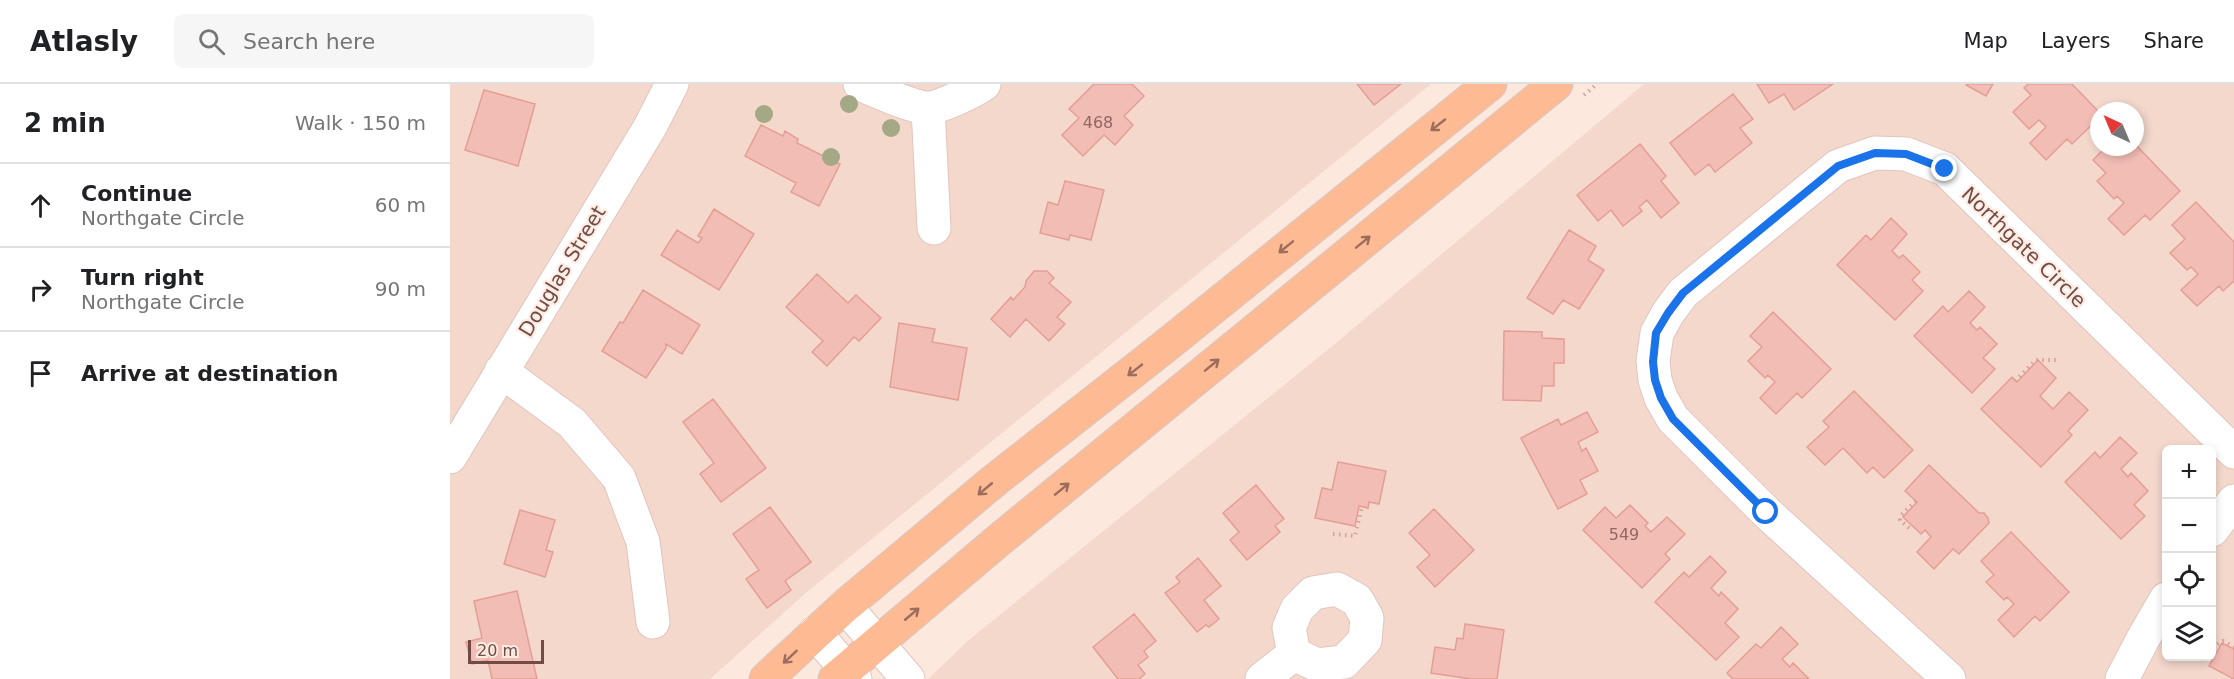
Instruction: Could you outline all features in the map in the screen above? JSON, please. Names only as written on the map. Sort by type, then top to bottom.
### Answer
[{"type":"main road","points":[[766,679],[845,606],[995,480],[1490,84]]},
{"type":"main road","points":[[845,676],[877,643],[999,540],[1556,84]]},
{"type":"street","name":"Douglas Street","points":[[450,458],[650,127],[672,84]]},
{"type":"street","points":[[860,84],[928,108],[975,90],[984,84]]},
{"type":"street","points":[[928,108],[934,228]]},
{"type":"street","name":"Northgate Circle","points":[[1949,679],[1766,512],[1690,436],[1666,408],[1655,380],[1653,362],[1656,333],[1683,293],[1838,166],[1875,153],[1906,154],[1945,169],[2234,452]]},
{"type":"street","points":[[501,371],[572,423],[619,478],[643,543],[653,622]]},
{"type":"street","points":[[2216,524],[2234,501]]},
{"type":"street","points":[[845,606],[908,679]]},
{"type":"street","points":[[2122,679],[2162,606]]},
{"type":"street","points":[[815,633],[845,676]]},
{"type":"street","points":[[1262,679],[1294,654]]},
{"type":"path","points":[[2015,381],[2036,360],[2058,360]]},
{"type":"path","points":[[1908,528],[1900,520],[1901,515],[1916,501]]},
{"type":"path","points":[[1334,534],[1355,536],[1362,507]]},
{"type":"path","points":[[2216,644],[2223,641],[2234,647]]},
{"type":"shaded area","points":[[450,84],[1431,84],[808,591],[710,679],[450,679]]},
{"type":"shaded area","points":[[1644,84],[2234,84],[2234,679],[928,679],[970,639],[1336,343]]},
{"type":"building","points":[[1094,84],[1132,84],[1144,96],[1124,116],[1133,125],[1115,145],[1104,135],[1083,156],[1062,135],[1079,118],[1069,109]]},
{"type":"building","points":[[1357,84],[1401,84],[1374,105]]},
{"type":"building","points":[[1757,84],[1833,84],[1794,110],[1784,94],[1769,103]]},
{"type":"building","points":[[1967,84],[1993,84],[1986,96]]},
{"type":"building","points":[[2028,84],[2072,84],[2090,103],[2090,127],[2072,144],[2067,139],[2046,160],[2030,143],[2046,127],[2039,120],[2029,129],[2013,112],[2031,95],[2024,88]]},
{"type":"building","points":[[484,90],[535,104],[518,166],[465,150]]},
{"type":"building","points":[[1733,94],[1753,119],[1740,128],[1752,143],[1715,172],[1709,164],[1695,175],[1670,143]]},
{"type":"building","points":[[761,125],[783,136],[785,131],[798,139],[797,143],[840,164],[819,206],[791,192],[796,183],[745,156]]},
{"type":"building","points":[[1640,144],[1666,176],[1661,181],[1679,203],[1661,218],[1647,200],[1639,207],[1642,211],[1623,226],[1611,210],[1598,221],[1577,195]]},
{"type":"building","points":[[2144,153],[2180,191],[2150,220],[2145,215],[2124,235],[2108,219],[2124,203],[2117,196],[2114,199],[2097,181],[2106,173],[2093,160],[2097,156],[2144,156]]},
{"type":"building","points":[[1065,181],[1104,190],[1091,240],[1070,235],[1069,240],[1040,233],[1048,202],[1058,205]]},
{"type":"building","points":[[2196,202],[2234,242],[2234,281],[2223,291],[2219,286],[2197,306],[2181,290],[2198,274],[2191,267],[2187,270],[2170,253],[2185,239],[2172,225]]},
{"type":"building","points":[[714,209],[754,234],[719,290],[661,255],[677,230],[698,243],[702,238],[698,236]]},
{"type":"building","points":[[1891,218],[1907,234],[1892,251],[1899,258],[1903,255],[1920,272],[1912,280],[1923,291],[1895,320],[1837,265],[1866,235],[1871,240]]},
{"type":"building","points":[[1569,230],[1596,246],[1588,260],[1604,270],[1579,309],[1563,300],[1553,314],[1527,298]]},
{"type":"building","points":[[1034,271],[1047,271],[1054,278],[1049,283],[1071,302],[1057,317],[1065,324],[1049,341],[1026,319],[1010,337],[991,319],[1011,297],[1013,300],[1025,287],[1026,281]]},
{"type":"building","points":[[817,274],[848,303],[856,295],[881,318],[859,341],[854,337],[827,366],[812,352],[823,341],[786,307]]},
{"type":"building","points":[[643,290],[700,325],[682,354],[666,344],[666,348],[646,378],[602,351],[620,322],[623,323]]},
{"type":"building","points":[[1969,291],[1985,307],[1970,323],[1977,330],[1980,327],[1997,344],[1983,358],[1995,369],[1972,393],[1914,336],[1943,306],[1948,312]]},
{"type":"building","points":[[1773,312],[1831,369],[1802,398],[1797,393],[1776,414],[1760,398],[1775,382],[1768,375],[1765,378],[1748,361],[1762,347],[1750,336]]},
{"type":"building","points":[[899,323],[935,329],[932,342],[967,348],[958,400],[890,387]]},
{"type":"building","points":[[1504,331],[1542,332],[1542,338],[1564,339],[1564,363],[1554,363],[1554,386],[1542,386],[1541,401],[1503,400]]},
{"type":"building","points":[[2038,360],[2056,378],[2040,396],[2053,409],[2069,392],[2088,410],[2068,431],[2072,435],[2041,467],[1981,409],[2012,377],[2017,382]]},
{"type":"building","points":[[1854,391],[1913,450],[1884,478],[1873,467],[1867,473],[1843,448],[1825,465],[1807,447],[1829,427],[1823,421]]},
{"type":"building","points":[[713,399],[766,468],[721,502],[700,474],[714,463],[683,422]]},
{"type":"building","points":[[1587,412],[1598,432],[1578,442],[1582,451],[1586,448],[1598,471],[1580,480],[1587,494],[1558,509],[1521,438],[1558,419],[1561,425]]},
{"type":"building","points":[[2120,437],[2137,453],[2121,469],[2128,477],[2131,473],[2148,491],[2134,505],[2145,516],[2121,539],[2065,482],[2095,452],[2100,458]]},
{"type":"building","points":[[1338,462],[1386,471],[1379,504],[1369,502],[1368,508],[1359,506],[1355,526],[1315,518],[1322,488],[1332,490]]},
{"type":"building","points":[[1929,465],[1979,513],[1984,513],[1989,523],[1959,554],[1953,549],[1934,569],[1917,552],[1931,537],[1925,530],[1921,534],[1903,517],[1917,502],[1905,491]]},
{"type":"building","points":[[1256,485],[1284,519],[1275,526],[1280,532],[1247,560],[1230,540],[1239,532],[1223,513]]},
{"type":"building","points":[[1630,505],[1648,523],[1645,526],[1651,532],[1667,517],[1685,534],[1665,554],[1670,559],[1642,588],[1583,530],[1605,507],[1616,518]]},
{"type":"building","points":[[770,507],[811,562],[785,581],[791,590],[767,608],[746,579],[759,570],[733,534]]},
{"type":"building","points":[[1434,509],[1474,550],[1435,587],[1417,567],[1430,555],[1409,533]]},
{"type":"building","points":[[520,510],[555,520],[546,550],[553,552],[545,577],[504,564]]},
{"type":"building","points":[[2011,532],[2069,592],[2040,621],[2035,616],[2014,637],[1998,620],[2014,604],[2007,597],[2004,600],[1986,582],[1994,575],[1981,561]]},
{"type":"building","points":[[1710,556],[1726,572],[1711,588],[1719,596],[1721,592],[1738,609],[1725,623],[1739,637],[1716,660],[1655,602],[1684,572],[1689,577]]},
{"type":"building","points":[[1198,558],[1221,586],[1204,600],[1219,619],[1209,627],[1206,625],[1197,632],[1165,593],[1180,582],[1176,577]]},
{"type":"building","points":[[517,591],[537,679],[492,679],[488,660],[472,664],[466,642],[482,638],[474,601]]},
{"type":"building","points":[[1134,614],[1156,641],[1144,651],[1148,657],[1138,665],[1145,674],[1139,679],[1118,679],[1093,647]]},
{"type":"building","points":[[1465,624],[1504,630],[1497,679],[1471,679],[1431,673],[1435,647],[1455,650],[1457,638],[1463,639]]},
{"type":"building","points":[[1781,627],[1798,644],[1782,659],[1790,667],[1793,663],[1809,679],[1733,679],[1727,673],[1756,644],[1761,648]]},
{"type":"building","points":[[2222,643],[2234,649],[2234,679],[2209,666],[2212,661],[2216,661],[2216,654]]},
{"type":"route","points":[[1766,512],[1673,419],[1666,408],[1655,380],[1653,362],[1656,333],[1683,293],[1838,166],[1875,153],[1906,154],[1945,169]]}]
